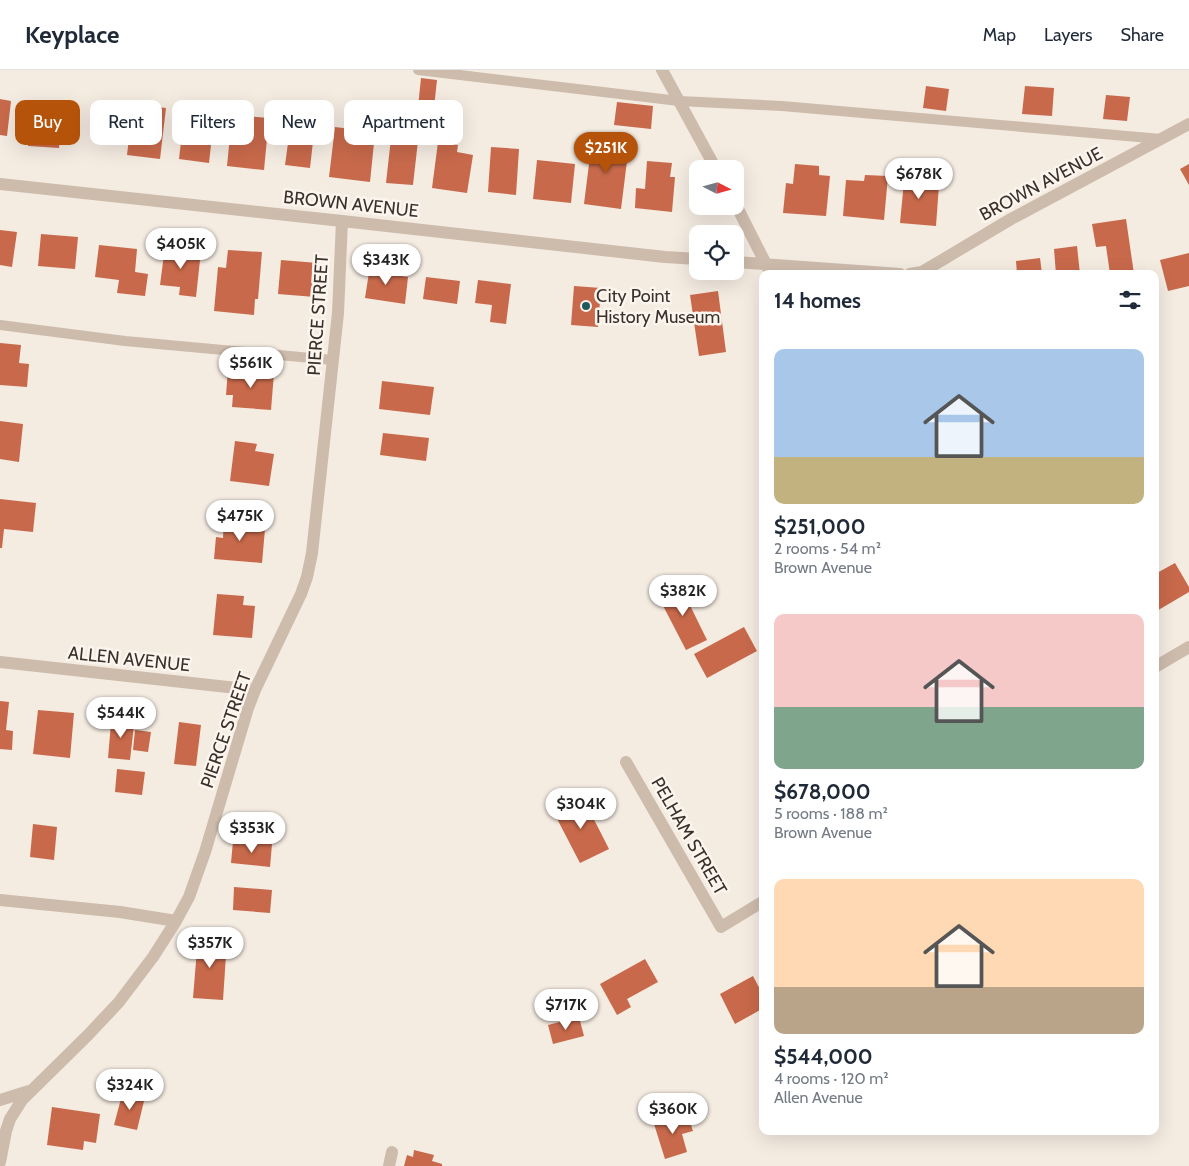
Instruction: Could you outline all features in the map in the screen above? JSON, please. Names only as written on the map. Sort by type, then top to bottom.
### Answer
[{"type":"street","points":[[662,70],[711,160]]},
{"type":"street","name":"BROWN AVENUE","points":[[925,270],[1011,219],[1189,124]]},
{"type":"street","name":"BROWN AVENUE","points":[[0,184],[689,258]]},
{"type":"street","points":[[741,215],[769,269]]},
{"type":"street","name":"PIERCE STREET","points":[[0,1162],[10,1119],[22,1100],[88,1036],[119,1002],[153,957],[189,897],[205,852],[248,708],[301,594],[312,554],[338,313],[342,221]]},
{"type":"street","points":[[744,264],[769,269],[795,270]]},
{"type":"street","points":[[1159,666],[1189,647]]},
{"type":"street","name":"ALLEN AVENUE","points":[[0,662],[255,690]]},
{"type":"street","name":"PELHAM STREET","points":[[626,762],[720,927],[759,904]]},
{"type":"street","points":[[0,900],[120,912],[176,921]]},
{"type":"street","points":[[0,1100],[30,1091]]},
{"type":"street","points":[[389,1166],[392,1152]]},
{"type":"lane","points":[[418,70],[679,101],[791,107],[1162,139]]},
{"type":"lane","points":[[0,325],[125,341],[333,360]]},
{"type":"building","points":[[421,78],[437,80],[435,100],[419,100]]},
{"type":"building","points":[[926,86],[949,89],[946,111],[923,108]]},
{"type":"building","points":[[1025,86],[1054,88],[1052,116],[1022,114]]},
{"type":"building","points":[[1106,95],[1130,97],[1127,121],[1103,119]]},
{"type":"building","points":[[0,99],[11,101],[7,136],[0,135]]},
{"type":"building","points":[[617,102],[653,106],[651,129],[614,125]]},
{"type":"building","points":[[162,108],[166,108],[162,142]]},
{"type":"building","points":[[254,117],[264,118],[264,145],[266,145],[264,170],[227,166],[229,145],[254,145]]},
{"type":"building","points":[[335,127],[344,128],[344,145],[374,145],[370,182],[329,177]]},
{"type":"building","points":[[592,140],[629,145],[621,209],[584,204]]},
{"type":"building","points":[[28,145],[59,145],[59,148]]},
{"type":"building","points":[[128,145],[162,145],[160,159],[127,155]]},
{"type":"building","points":[[181,145],[211,145],[209,163],[179,159]]},
{"type":"building","points":[[288,145],[313,145],[310,168],[285,165]]},
{"type":"building","points":[[390,145],[418,145],[413,185],[386,183]]},
{"type":"building","points":[[438,145],[458,145],[457,152],[473,155],[467,193],[432,188]]},
{"type":"building","points":[[491,147],[519,149],[516,195],[488,192]]},
{"type":"building","points":[[537,160],[575,164],[571,203],[533,199]]},
{"type":"building","points":[[647,161],[672,163],[670,177],[675,177],[672,212],[635,208],[636,188],[645,189]]},
{"type":"building","points":[[795,164],[819,166],[819,175],[830,176],[826,216],[783,213],[786,183],[793,184]]},
{"type":"building","points":[[1189,164],[1189,185],[1180,169]]},
{"type":"building","points":[[905,171],[929,174],[928,184],[939,185],[936,226],[900,223]]},
{"type":"building","points":[[865,175],[888,176],[884,220],[843,216],[846,180],[864,181]]},
{"type":"building","points":[[1126,219],[1133,270],[1109,270],[1106,246],[1096,247],[1092,224]]},
{"type":"building","points":[[0,230],[17,232],[12,267],[0,265]]},
{"type":"building","points":[[41,234],[78,237],[75,269],[38,266]]},
{"type":"building","points":[[99,245],[137,249],[135,272],[148,274],[145,296],[117,293],[119,280],[95,277]]},
{"type":"building","points":[[1077,246],[1080,270],[1056,270],[1054,249]]},
{"type":"building","points":[[165,247],[201,251],[196,297],[179,295],[180,287],[160,285]]},
{"type":"building","points":[[228,250],[262,252],[258,299],[255,299],[254,315],[214,311],[218,267],[226,268]]},
{"type":"building","points":[[1189,253],[1189,286],[1168,291],[1160,260]]},
{"type":"building","points":[[1040,258],[1042,270],[1017,270],[1016,261]]},
{"type":"building","points":[[281,260],[318,263],[315,297],[278,294]]},
{"type":"building","points":[[370,266],[395,270],[394,275],[408,277],[405,304],[365,298]]},
{"type":"building","points":[[426,277],[460,281],[457,304],[423,299]]},
{"type":"building","points":[[478,280],[511,284],[506,324],[490,322],[492,305],[475,303]]},
{"type":"building","name":"City Point History Museum","points":[[574,286],[601,288],[598,327],[571,325]]},
{"type":"building","points":[[718,291],[726,352],[699,356],[690,295]]},
{"type":"building","points":[[0,343],[21,345],[19,363],[29,364],[27,387],[0,385]]},
{"type":"building","points":[[228,369],[274,373],[271,410],[232,407],[233,395],[226,395]]},
{"type":"building","points":[[382,381],[434,387],[430,415],[379,409]]},
{"type":"building","points":[[0,421],[23,424],[19,462],[0,459]]},
{"type":"building","points":[[383,433],[429,438],[426,461],[380,455]]},
{"type":"building","points":[[235,441],[257,444],[255,451],[274,454],[269,486],[230,481]]},
{"type":"building","points":[[0,499],[36,503],[33,532],[4,529],[2,548],[0,548]]},
{"type":"building","points":[[224,518],[249,520],[248,528],[265,529],[262,563],[214,559],[216,537],[223,538]]},
{"type":"building","points":[[1175,563],[1189,587],[1189,592],[1159,610],[1159,572]]},
{"type":"building","points":[[680,585],[707,640],[686,650],[658,596]]},
{"type":"building","points":[[217,594],[244,596],[243,605],[255,606],[252,638],[213,635]]},
{"type":"building","points":[[744,627],[757,651],[707,678],[694,654]]},
{"type":"building","points":[[0,701],[9,702],[6,730],[13,731],[12,750],[0,749]]},
{"type":"building","points":[[38,710],[74,713],[70,758],[33,754]]},
{"type":"building","points":[[115,718],[132,719],[131,725],[134,725],[130,760],[108,758],[111,723],[114,723]]},
{"type":"building","points":[[179,722],[201,725],[196,766],[174,764]]},
{"type":"building","points":[[135,730],[151,732],[148,752],[133,750]]},
{"type":"building","points":[[117,769],[145,772],[142,795],[115,792]]},
{"type":"building","points":[[582,796],[609,849],[580,863],[553,811]]},
{"type":"building","points":[[33,824],[57,827],[54,860],[30,857]]},
{"type":"building","points":[[233,841],[272,844],[270,867],[231,863]]},
{"type":"building","points":[[234,887],[272,890],[270,913],[233,910]]},
{"type":"building","points":[[198,937],[227,940],[223,1000],[193,998]]},
{"type":"building","points":[[645,959],[658,982],[627,999],[631,1007],[617,1015],[600,984]]},
{"type":"building","points":[[753,976],[759,987],[759,1011],[735,1024],[720,994]]},
{"type":"building","points":[[579,1017],[584,1036],[553,1044],[548,1025]]},
{"type":"building","points":[[123,1091],[145,1097],[137,1130],[114,1125]]},
{"type":"building","points":[[52,1107],[100,1114],[96,1143],[84,1141],[83,1150],[47,1145]]},
{"type":"building","points":[[687,1113],[693,1131],[682,1134],[687,1152],[665,1159],[654,1124]]},
{"type":"building","points":[[414,1150],[434,1155],[432,1161],[442,1164],[442,1166],[404,1166],[407,1155],[413,1157]]},
{"type":"place","name":"City Point History Museum","points":[[586,306]]}]
